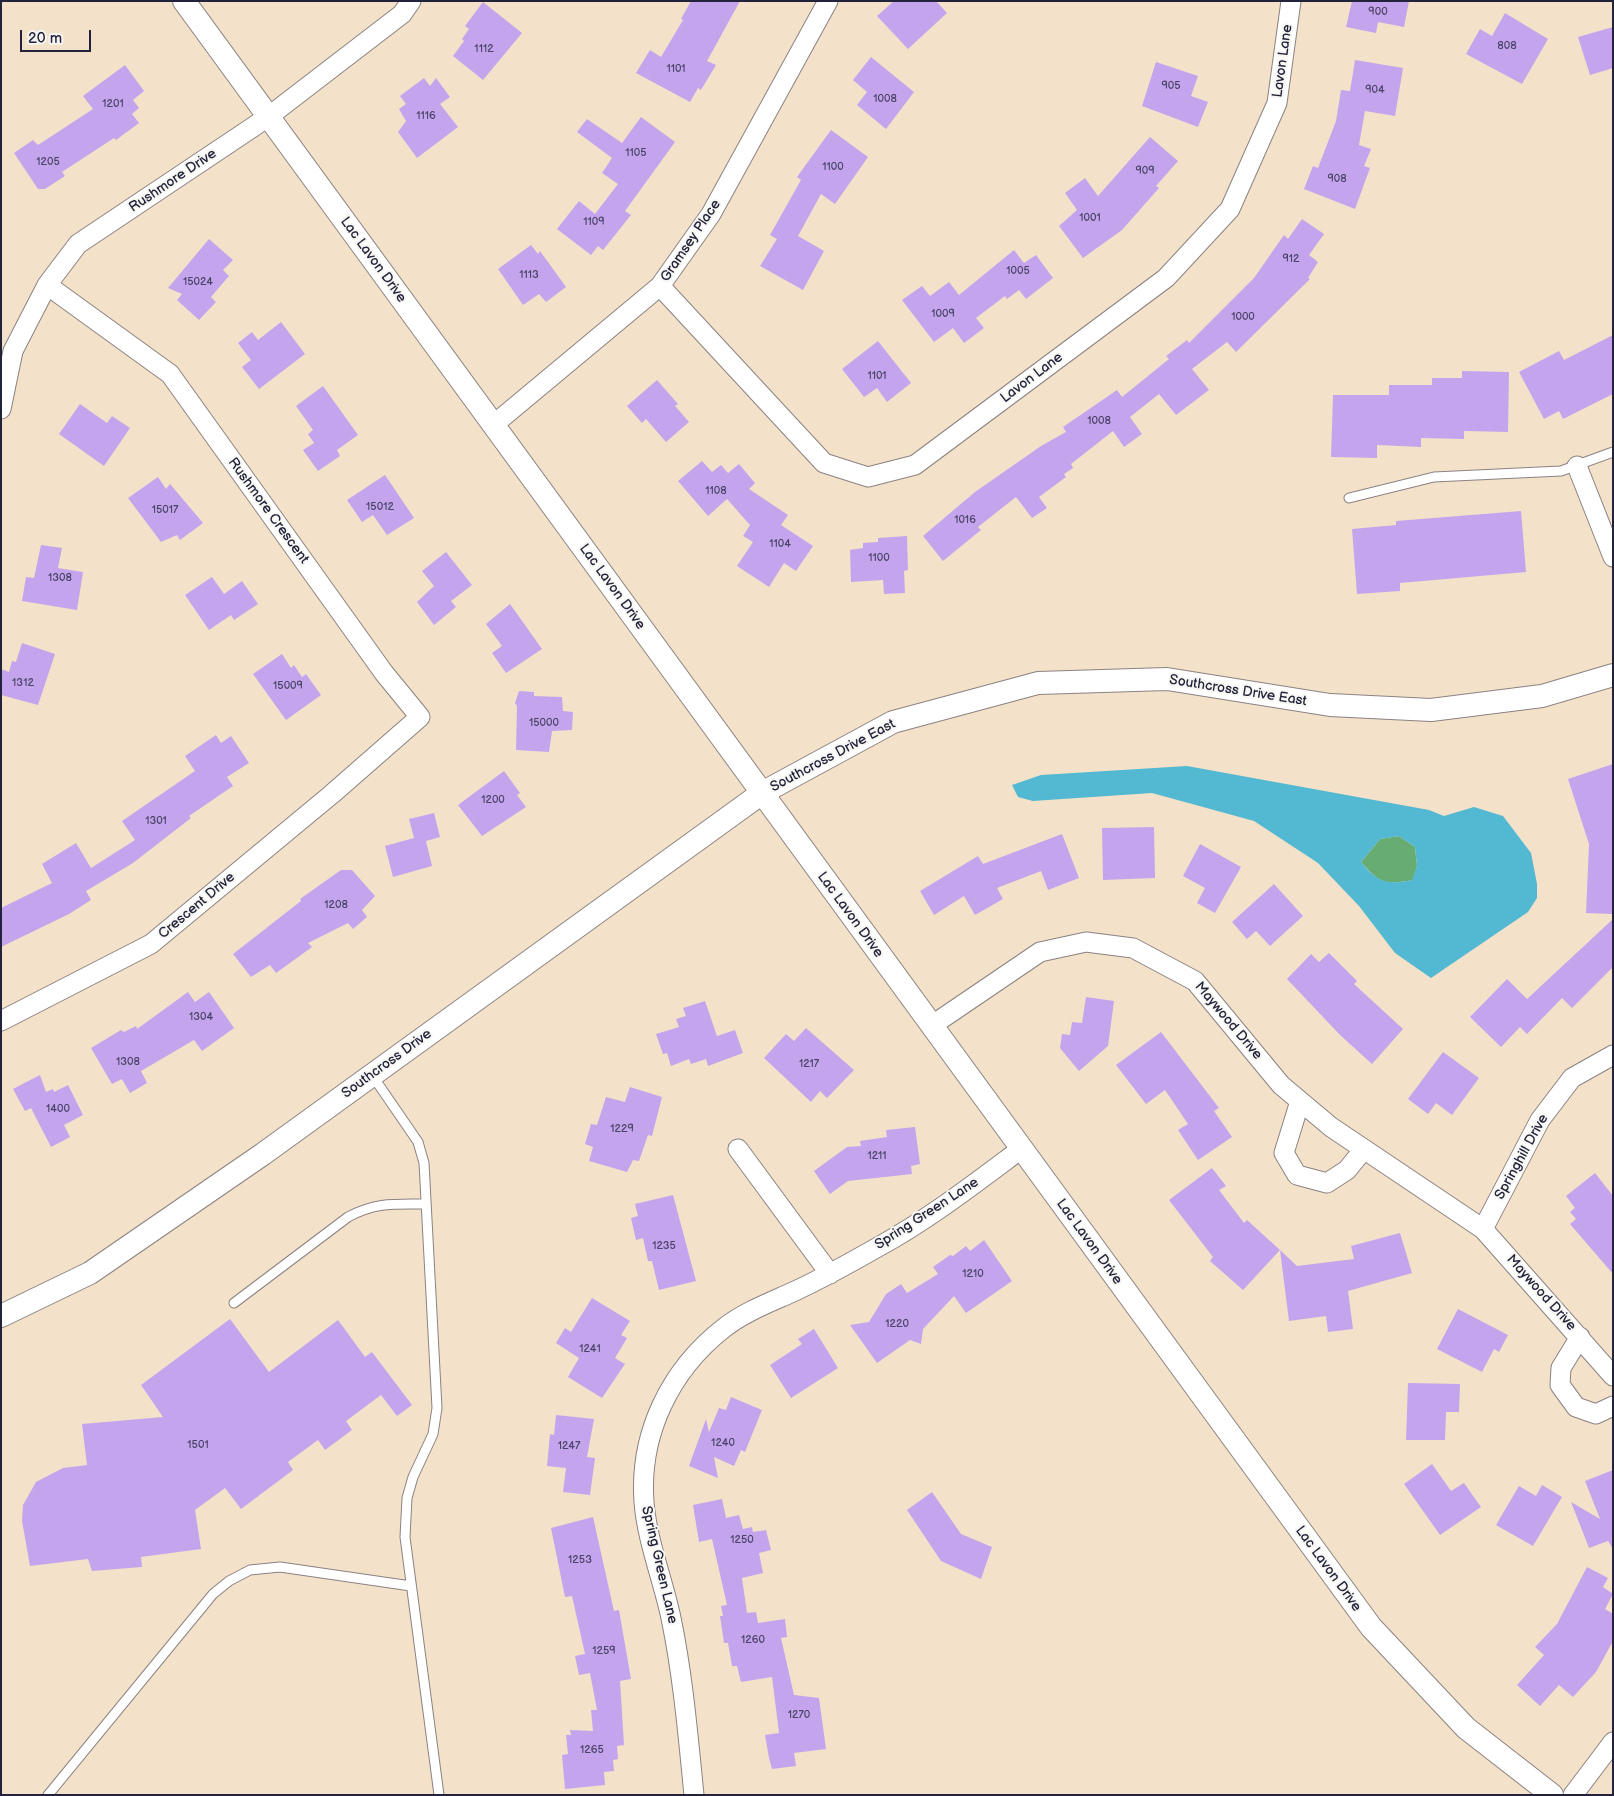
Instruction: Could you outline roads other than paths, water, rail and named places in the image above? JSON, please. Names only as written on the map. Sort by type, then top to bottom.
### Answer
[{"type":"street","name":"Lac Lavon Drive","points":[[184,1],[1371,1628],[1466,1728],[1552,1795]]},
{"type":"street","name":"Rushmore Drive","points":[[1,409],[13,351],[47,285],[78,244],[268,117],[402,14],[411,1]]},
{"type":"street","name":"Gramsey Place","points":[[498,432],[498,420],[660,286],[711,214],[828,1]]},
{"type":"street","name":"Lavon Lane","points":[[660,286],[824,463],[868,477],[915,464],[1166,278],[1230,210],[1277,103],[1291,1]]},
{"type":"street","name":"Rushmore Crescent","points":[[47,285],[170,374],[384,673],[420,716],[371,758]]},
{"type":"street","points":[[1577,466],[1613,557]]},
{"type":"street","name":"Southcross Drive East","points":[[762,793],[892,722],[1038,683],[1167,679],[1330,705],[1431,710],[1542,696],[1613,675]]},
{"type":"street","name":"Crescent Drive","points":[[1,1021],[151,944],[332,794],[371,758]]},
{"type":"street","name":"Southcross Drive","points":[[1,1316],[90,1274],[194,1203],[762,793]]},
{"type":"street","name":"Maywood Drive","points":[[931,1026],[1040,952],[1086,942],[1133,948],[1195,981],[1282,1085],[1331,1127],[1483,1229],[1613,1376]]},
{"type":"street","name":"Springhill Drive","points":[[1483,1229],[1540,1120],[1572,1078],[1613,1055]]},
{"type":"street","points":[[1300,1100],[1284,1153],[1297,1175],[1327,1183],[1347,1170],[1364,1149]]},
{"type":"street","name":"Spring Green Lane","points":[[694,1795],[684,1689],[678,1653],[644,1505],[643,1488],[649,1437],[654,1421],[669,1391],[688,1363],[724,1328],[754,1311],[830,1274],[911,1229],[1021,1148]]},
{"type":"street","points":[[738,1149],[830,1274]]},
{"type":"street","points":[[1580,1338],[1561,1368],[1560,1385],[1576,1407],[1596,1414],[1613,1406]]},
{"type":"street","points":[[1573,1795],[1613,1742]]},
{"type":"lane","points":[[1349,498],[1434,477],[1561,471],[1613,452]]},
{"type":"lane","points":[[372,1075],[418,1142],[424,1163],[437,1408],[433,1434],[413,1477],[406,1498],[405,1537],[438,1795]]},
{"type":"lane","points":[[234,1302],[348,1217],[366,1207],[383,1204],[426,1204]]},
{"type":"lane","points":[[48,1795],[213,1594],[229,1581],[250,1570],[280,1567],[411,1586]]},
{"type":"water","points":[[1187,766],[1429,810],[1444,816],[1474,807],[1503,816],[1531,853],[1537,884],[1537,898],[1528,912],[1431,978],[1395,953],[1359,906],[1318,863],[1254,821],[1152,793],[1033,801],[1018,797],[1012,785],[1041,775]],"holes":[[[1399,836],[1415,847],[1417,866],[1412,880],[1384,881],[1373,874],[1361,862],[1380,839]]]}]
